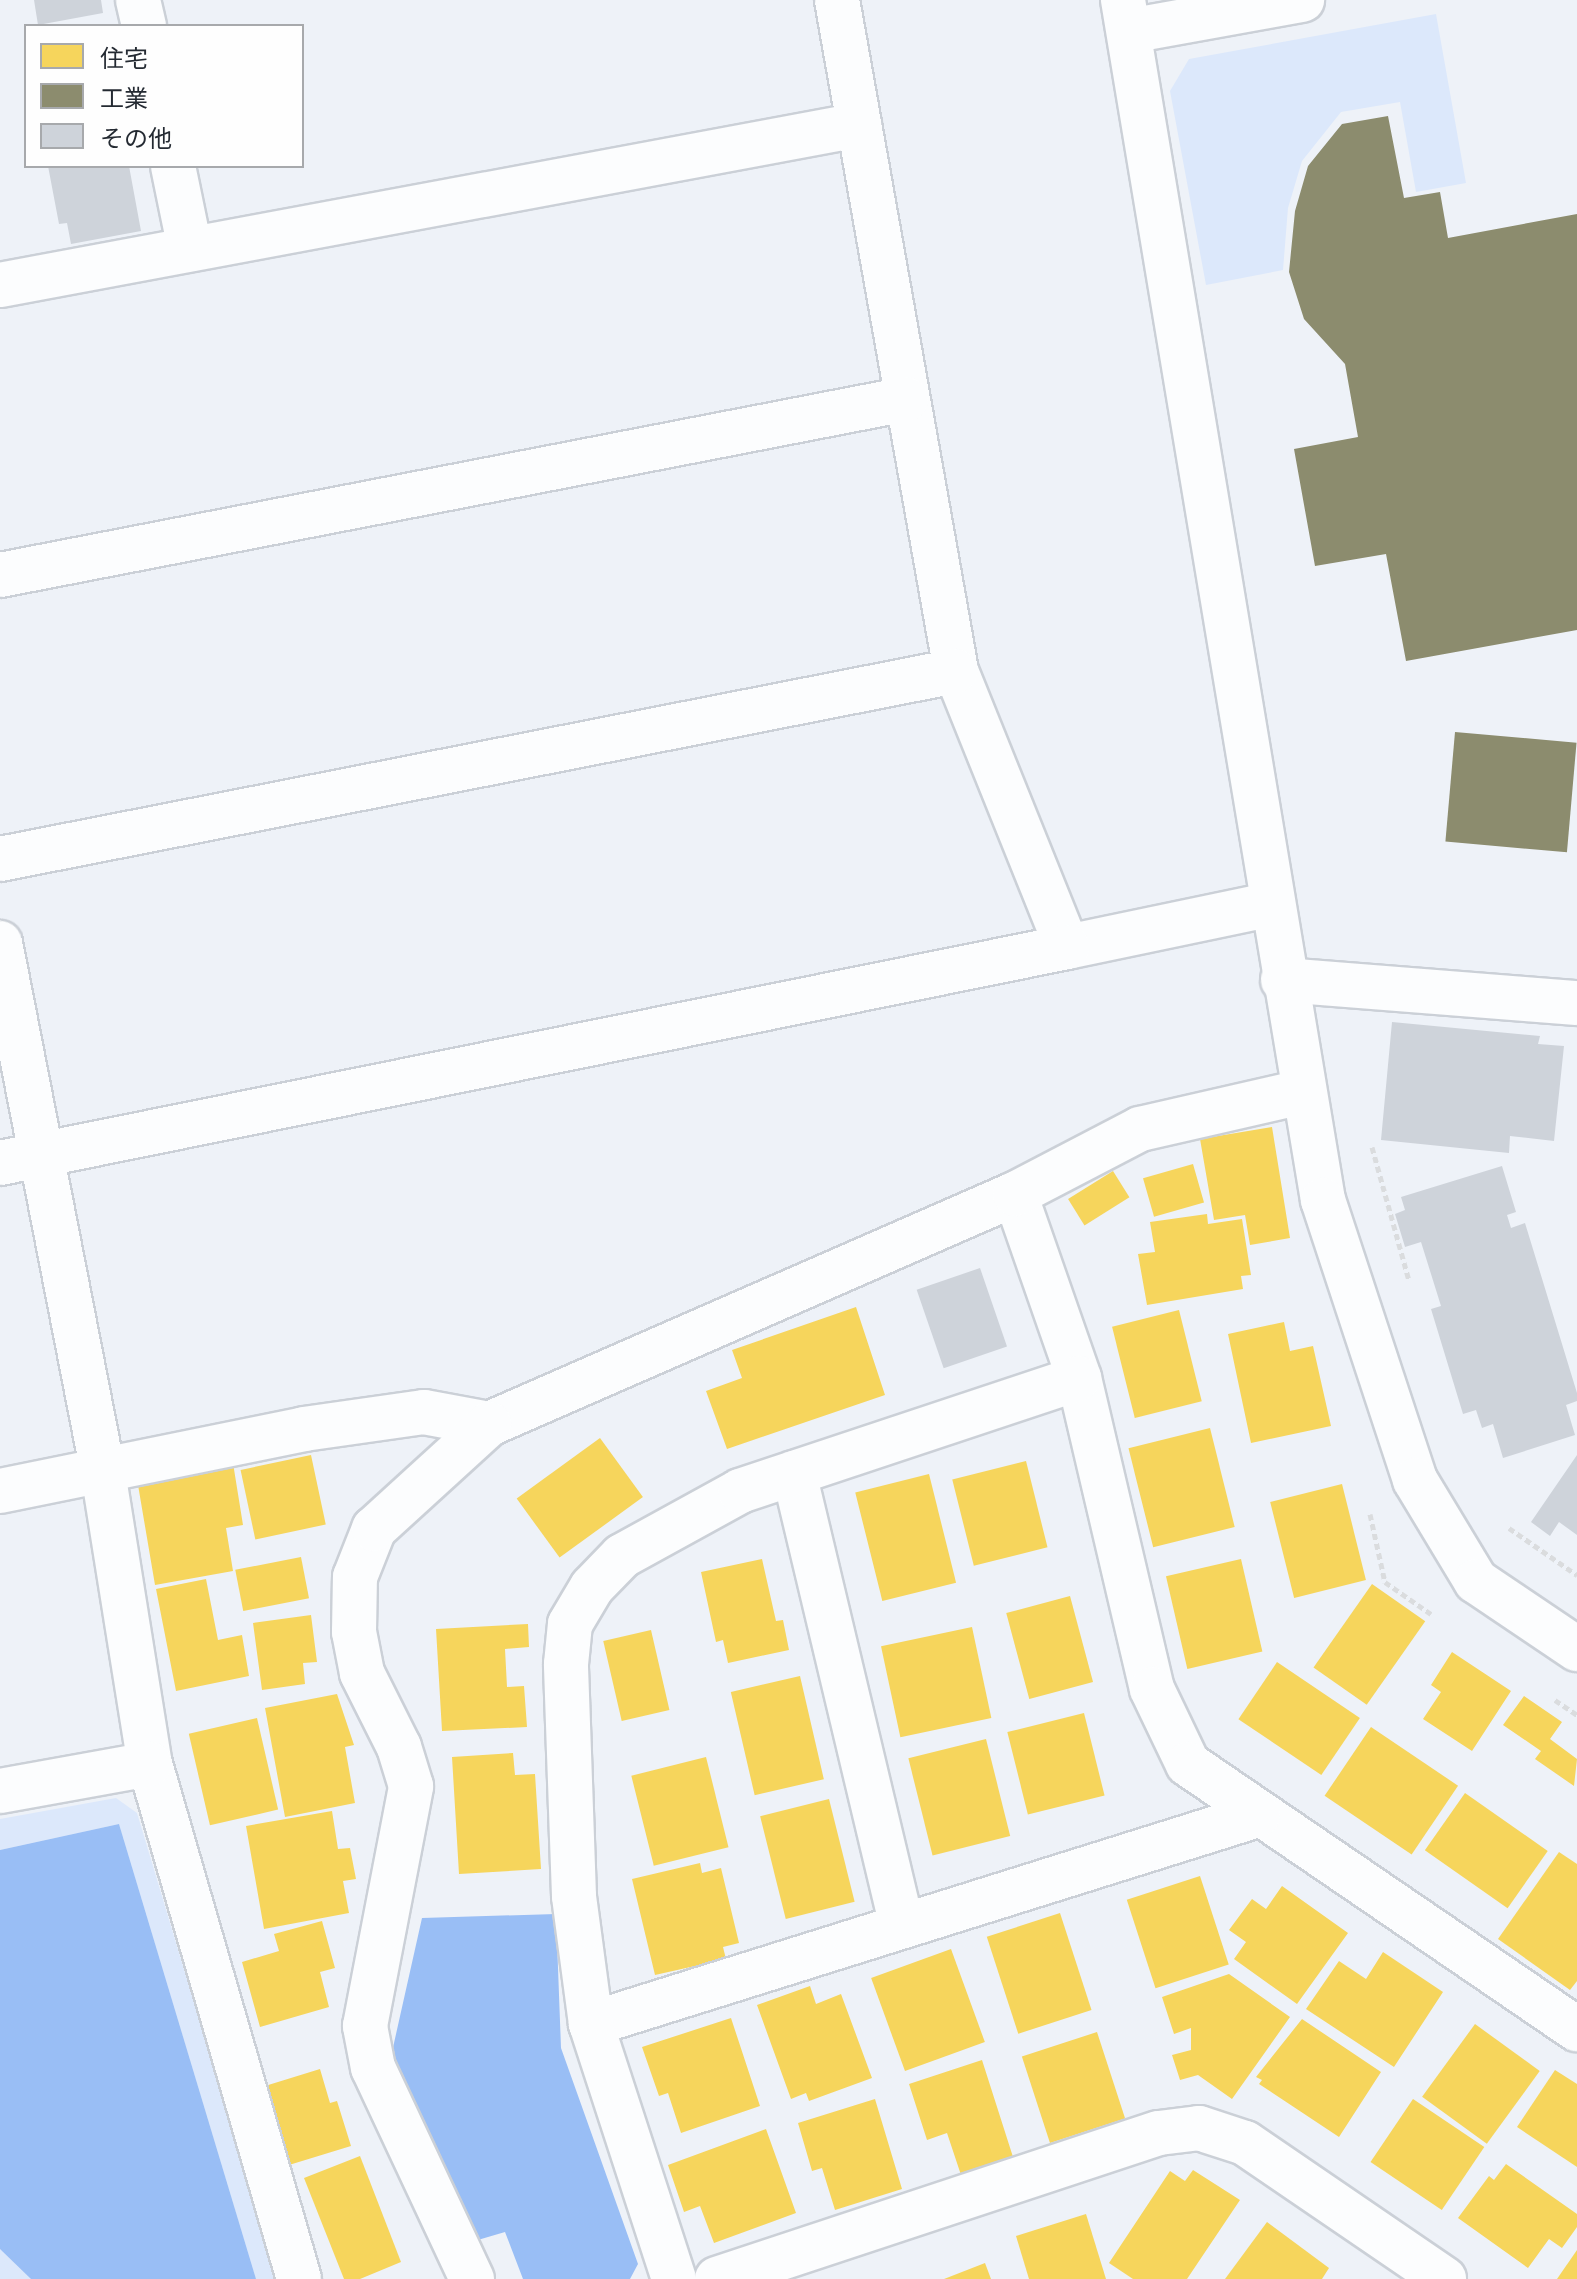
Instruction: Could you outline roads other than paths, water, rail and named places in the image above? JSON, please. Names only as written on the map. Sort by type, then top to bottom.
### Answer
[{"type":"street","points":[[138,0],[144,24]]},
{"type":"street","points":[[837,0],[956,671],[1067,947]]},
{"type":"street","points":[[1302,0],[1126,15],[1283,980],[1323,1200],[1415,1480],[1476,1581],[1577,1649]]},
{"type":"street","points":[[0,285],[859,125]]},
{"type":"street","points":[[173,168],[190,249]]},
{"type":"street","points":[[0,575],[906,399]]},
{"type":"street","points":[[0,859],[956,671]]},
{"type":"street","points":[[20,1159],[1272,904]]},
{"type":"street","points":[[0,943],[20,1159],[103,1472],[150,1764],[299,2279]]},
{"type":"street","points":[[1283,980],[1577,1003]]},
{"type":"street","points":[[472,2279],[373,2068],[365,2026],[411,1786],[399,1747],[362,1673],[354,1632],[355,1577],[374,1529],[489,1424],[1015,1194],[1140,1129],[1302,1092]]},
{"type":"street","points":[[1015,1194],[1079,1378],[1152,1689],[1188,1764],[1258,1815],[1577,2029]]},
{"type":"street","points":[[674,2279],[591,2024],[574,1896],[566,1664],[570,1624],[592,1587],[622,1556],[740,1491],[1079,1378]]},
{"type":"street","points":[[0,1491],[304,1429],[424,1412],[489,1424]]},
{"type":"street","points":[[794,1473],[902,1926]]},
{"type":"street","points":[[0,1791],[150,1764]]},
{"type":"street","points":[[591,2024],[1258,1815]]},
{"type":"street","points":[[717,2279],[1159,2133],[1199,2128],[1245,2143],[1444,2279]]},
{"type":"water","points":[[119,1824],[256,2279],[31,2279],[0,2249],[0,1850]]},
{"type":"water","points":[[556,1914],[561,2048],[638,2264],[630,2279],[523,2279],[505,2232],[471,2242],[392,2052],[422,1918]]}]
